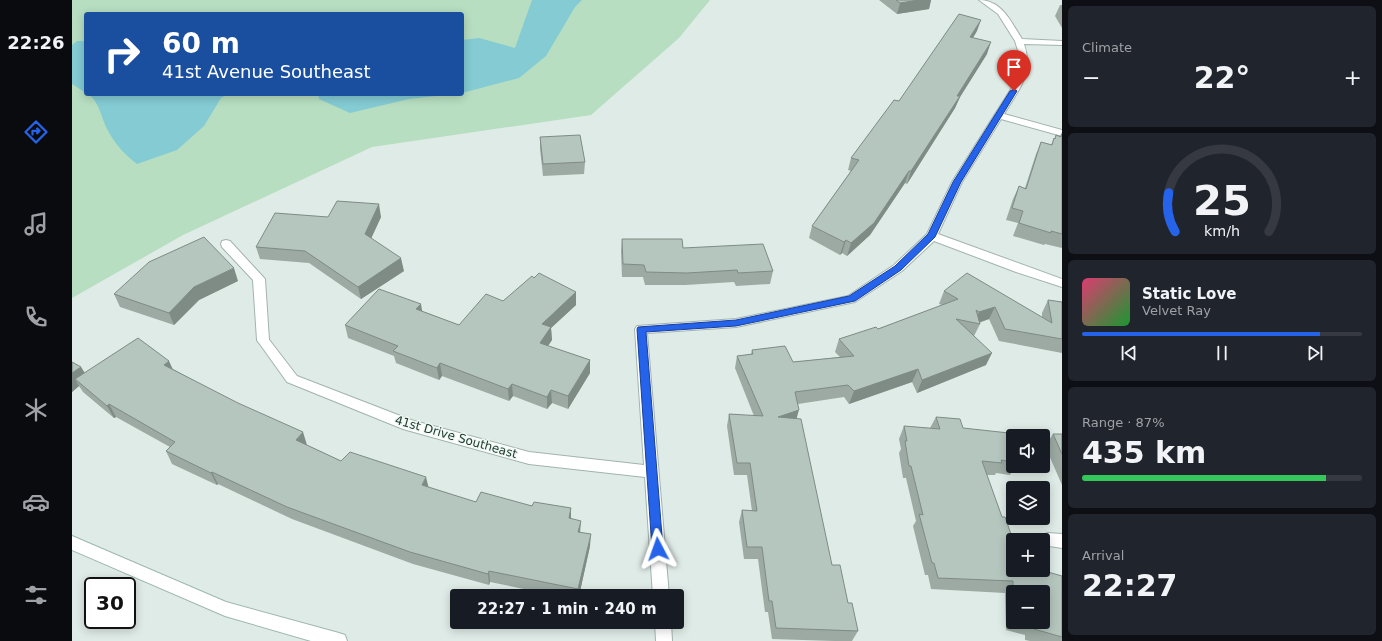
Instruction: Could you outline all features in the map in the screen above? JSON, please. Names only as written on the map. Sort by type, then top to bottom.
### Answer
[{"type":"street","points":[[660,589],[641,329],[736,323],[851,299],[898,268],[932,236],[957,182],[998,114],[1020,81],[1024,57],[1019,41],[1001,12],[983,0]]},
{"type":"street","points":[[1019,41],[1062,43]]},
{"type":"street","points":[[998,114],[1062,133]]},
{"type":"street","points":[[932,236],[1062,283]]},
{"type":"street","name":"41st Drive Southeast","points":[[226,244],[259,279],[263,340],[292,379],[408,425],[529,458],[652,472]]},
{"type":"street","points":[[72,543],[225,609],[339,641]]},
{"type":"street","points":[[663,629],[664,641]]},
{"type":"green space","points":[[72,0],[710,0],[679,38],[591,115],[372,147],[183,235],[72,298]]},
{"type":"water","points":[[532,0],[582,0],[575,7],[546,56],[519,78],[464,92],[464,40],[479,38],[515,48]]},
{"type":"water","points":[[77,41],[84,41],[84,92],[72,84],[72,45]]},
{"type":"water","points":[[91,96],[224,96],[221,98],[204,126],[177,150],[137,164],[116,144]]},
{"type":"water","points":[[318,96],[436,96],[409,99],[350,113],[319,99]]},
{"type":"building","points":[[896,0],[919,0],[900,3]]},
{"type":"building","points":[[959,14],[981,20],[970,37],[991,42],[957,96],[960,96],[911,171],[909,171],[874,223],[851,243],[846,240],[844,242],[812,226],[859,160],[851,158],[894,100],[899,101]]},
{"type":"building","points":[[1062,134],[1062,234],[1051,231],[1051,233],[1019,223],[1023,211],[1012,208],[1019,186],[1026,189],[1041,142],[1052,145],[1056,135],[1061,137]]},
{"type":"building","points":[[580,135],[585,162],[543,164],[540,137]]},
{"type":"building","points":[[337,201],[379,204],[365,234],[401,258],[358,287],[305,251],[256,247],[275,213],[328,217]]},
{"type":"building","points":[[204,237],[234,268],[194,287],[169,313],[114,294],[149,262]]},
{"type":"building","points":[[622,239],[682,239],[683,248],[763,244],[773,271],[738,273],[737,270],[687,273],[646,272],[644,265],[623,264]]},
{"type":"building","points":[[539,273],[576,292],[542,324],[551,327],[540,343],[590,360],[568,396],[551,390],[547,397],[512,384],[508,389],[440,363],[437,368],[393,351],[398,346],[345,325],[379,289],[421,304],[416,309],[459,325],[486,294],[503,301],[532,276],[534,278]]},
{"type":"building","points":[[967,273],[1052,323],[1048,300],[1062,302],[1062,339],[1005,329],[995,307],[979,312],[976,310],[980,324],[956,319],[992,353],[922,380],[918,369],[854,391],[848,385],[795,392],[799,410],[778,417],[801,419],[832,565],[840,565],[848,603],[852,603],[858,631],[776,628],[772,601],[769,601],[762,547],[747,547],[742,510],[757,511],[750,463],[737,463],[729,414],[763,416],[737,356],[753,354],[752,350],[785,346],[793,362],[854,356],[839,339],[876,327],[878,329],[958,299],[944,291]]},
{"type":"building","points":[[138,338],[169,361],[164,365],[238,403],[303,432],[296,440],[341,461],[350,452],[426,477],[422,485],[476,502],[481,492],[532,506],[534,502],[571,508],[569,518],[581,521],[578,532],[591,534],[578,589],[489,571],[488,574],[410,552],[287,507],[166,451],[175,442],[109,404],[107,406],[75,379]]},
{"type":"building","points":[[72,362],[81,367],[72,373]]},
{"type":"building","points":[[936,417],[960,419],[963,428],[1006,433],[1006,461],[1001,460],[1002,463],[982,461],[1002,517],[1005,517],[1006,525],[1008,525],[1011,533],[1006,533],[1006,577],[1050,577],[1050,573],[1062,576],[1062,637],[1034,629],[1050,629],[1050,585],[1013,585],[1013,581],[938,578],[934,563],[932,563],[919,514],[923,515],[911,466],[909,466],[904,426],[940,429]]},
{"type":"building","points":[[1053,434],[1062,434],[1062,454]]},
{"type":"route","points":[[658,549],[641,329],[736,323],[851,299],[898,268],[932,236],[957,182],[998,114],[1014,91]]}]
